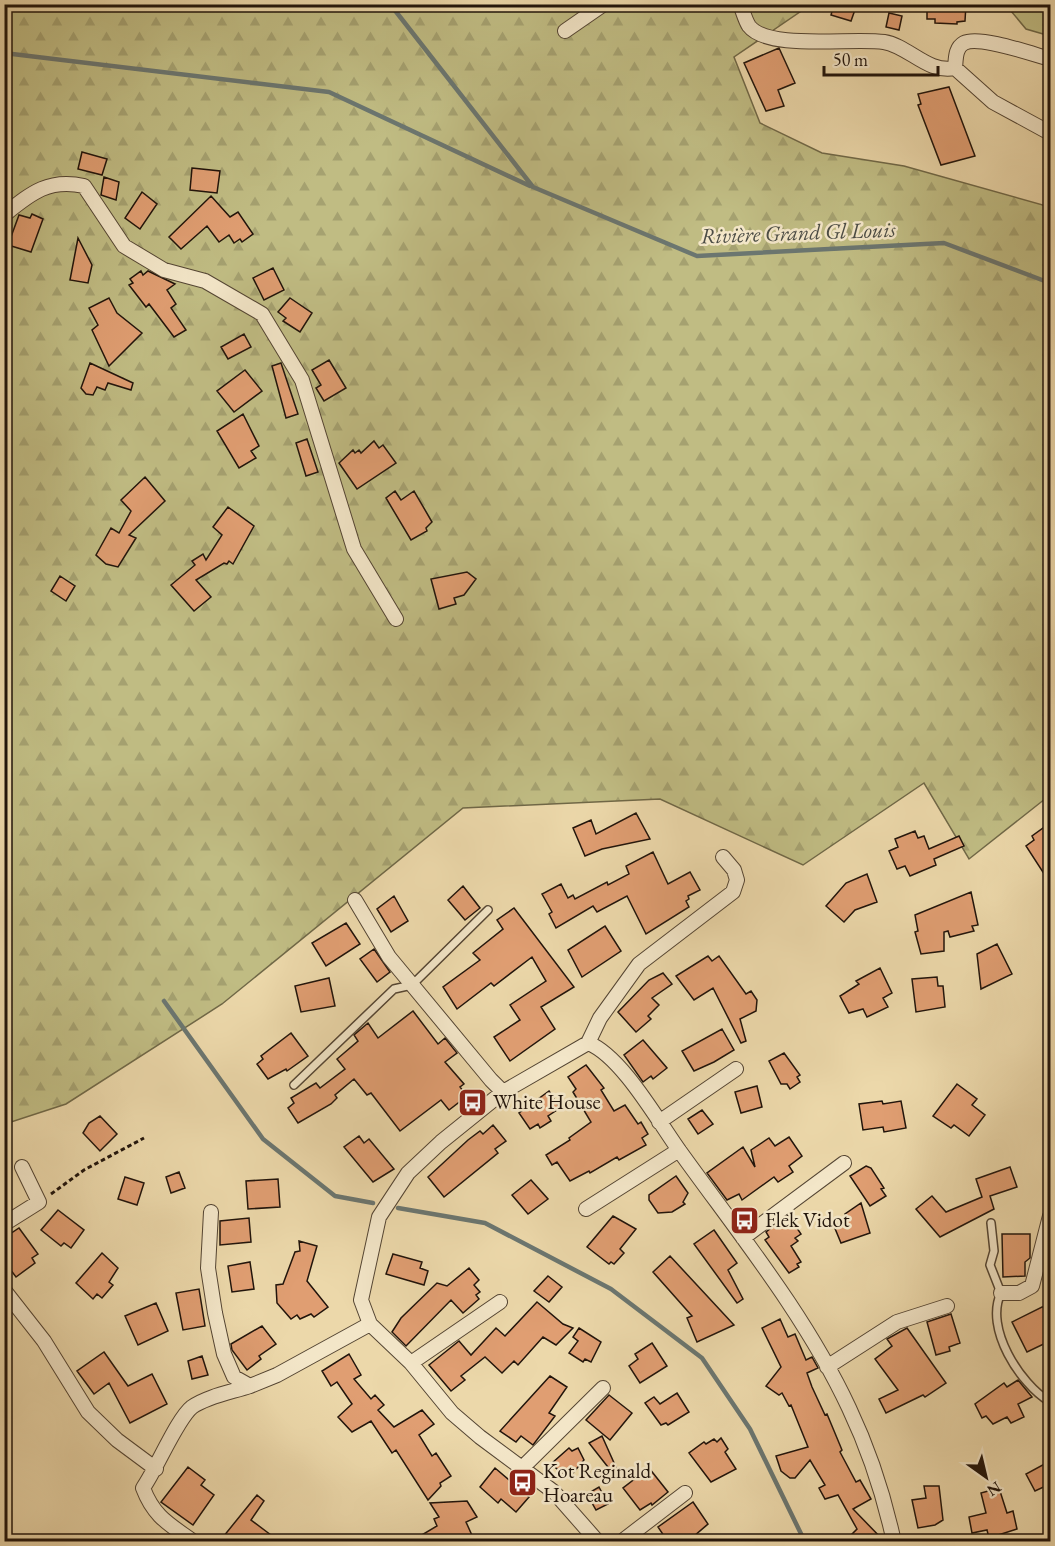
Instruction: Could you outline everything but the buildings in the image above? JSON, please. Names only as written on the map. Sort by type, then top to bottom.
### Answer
[{"type":"street","points":[[565,31],[604,4]]},
{"type":"street","points":[[740,4],[748,25],[755,31],[770,36],[806,42],[885,42],[932,66],[946,70],[955,68]]},
{"type":"street","points":[[955,68],[956,53],[962,44],[976,39],[1050,59]]},
{"type":"street","points":[[955,68],[993,102],[1050,133]]},
{"type":"street","points":[[4,215],[34,191],[71,183],[84,186],[124,246],[164,270],[205,281],[262,314],[302,380],[354,549],[396,619]]},
{"type":"street","points":[[598,1542],[554,1492],[452,1413],[411,1363],[370,1324],[361,1300],[379,1217],[408,1173],[441,1142],[503,1092],[588,1043],[600,1018],[639,964],[732,892],[737,880],[734,870],[723,857]]},
{"type":"street","points":[[355,900],[389,957],[503,1092]]},
{"type":"street","points":[[588,1043],[599,1047],[640,1093],[743,1238],[827,1367],[849,1409],[882,1493],[894,1542]]},
{"type":"street","points":[[659,1122],[736,1069]]},
{"type":"street","points":[[586,1209],[679,1150]]},
{"type":"street","points":[[743,1238],[844,1163]]},
{"type":"street","points":[[4,1224],[39,1202],[22,1167]]},
{"type":"street","points":[[211,1212],[208,1268],[222,1344],[234,1377],[250,1386]]},
{"type":"street","points":[[1001,1293],[1019,1293],[1032,1286],[1050,1216]]},
{"type":"street","points":[[4,1290],[44,1341],[88,1412],[117,1440],[156,1469]]},
{"type":"street","points":[[411,1363],[500,1302]]},
{"type":"street","points":[[827,1367],[897,1322],[947,1306]]},
{"type":"street","points":[[194,1542],[162,1520],[150,1507],[143,1488],[156,1469],[178,1426],[193,1407],[203,1401],[277,1375],[370,1324]]},
{"type":"street","points":[[522,1468],[603,1388]]},
{"type":"street","points":[[621,1542],[685,1493]]},
{"type":"street","points":[[1041,1542],[1047,1539],[1050,1542]]},
{"type":"lane","points":[[294,1085],[394,989],[412,985],[488,910]]},
{"type":"lane","points":[[991,1223],[994,1251],[990,1265],[1001,1293],[996,1302],[1006,1352],[1029,1384],[1050,1402]]},
{"type":"path","points":[[39,1202],[84,1170],[144,1138]]},
{"type":"green space","points":[[5,5],[810,5],[734,57],[760,123],[822,153],[904,166],[1050,207],[1050,795],[969,859],[924,783],[803,865],[660,799],[463,808],[222,1004],[66,1104],[5,1124]]},
{"type":"green space","points":[[1006,5],[1050,5],[1050,36],[1026,29]]},
{"type":"waterway","name":"Rivière Grand Gl Louis","points":[[390,4],[533,187],[697,256],[944,243],[1050,283]]},
{"type":"waterway","points":[[4,53],[329,92],[530,186]]},
{"type":"waterway","points":[[164,1001],[263,1139],[335,1196],[373,1203]]},
{"type":"waterway","points":[[398,1208],[485,1223],[611,1289],[702,1358],[750,1429],[805,1542]]},
{"type":"place","name":"White House","points":[[472,1102]]},
{"type":"place","name":"Flek Vidot","points":[[744,1220]]},
{"type":"place","name":"Kot Reginald Hoareau","points":[[522,1483]]}]
